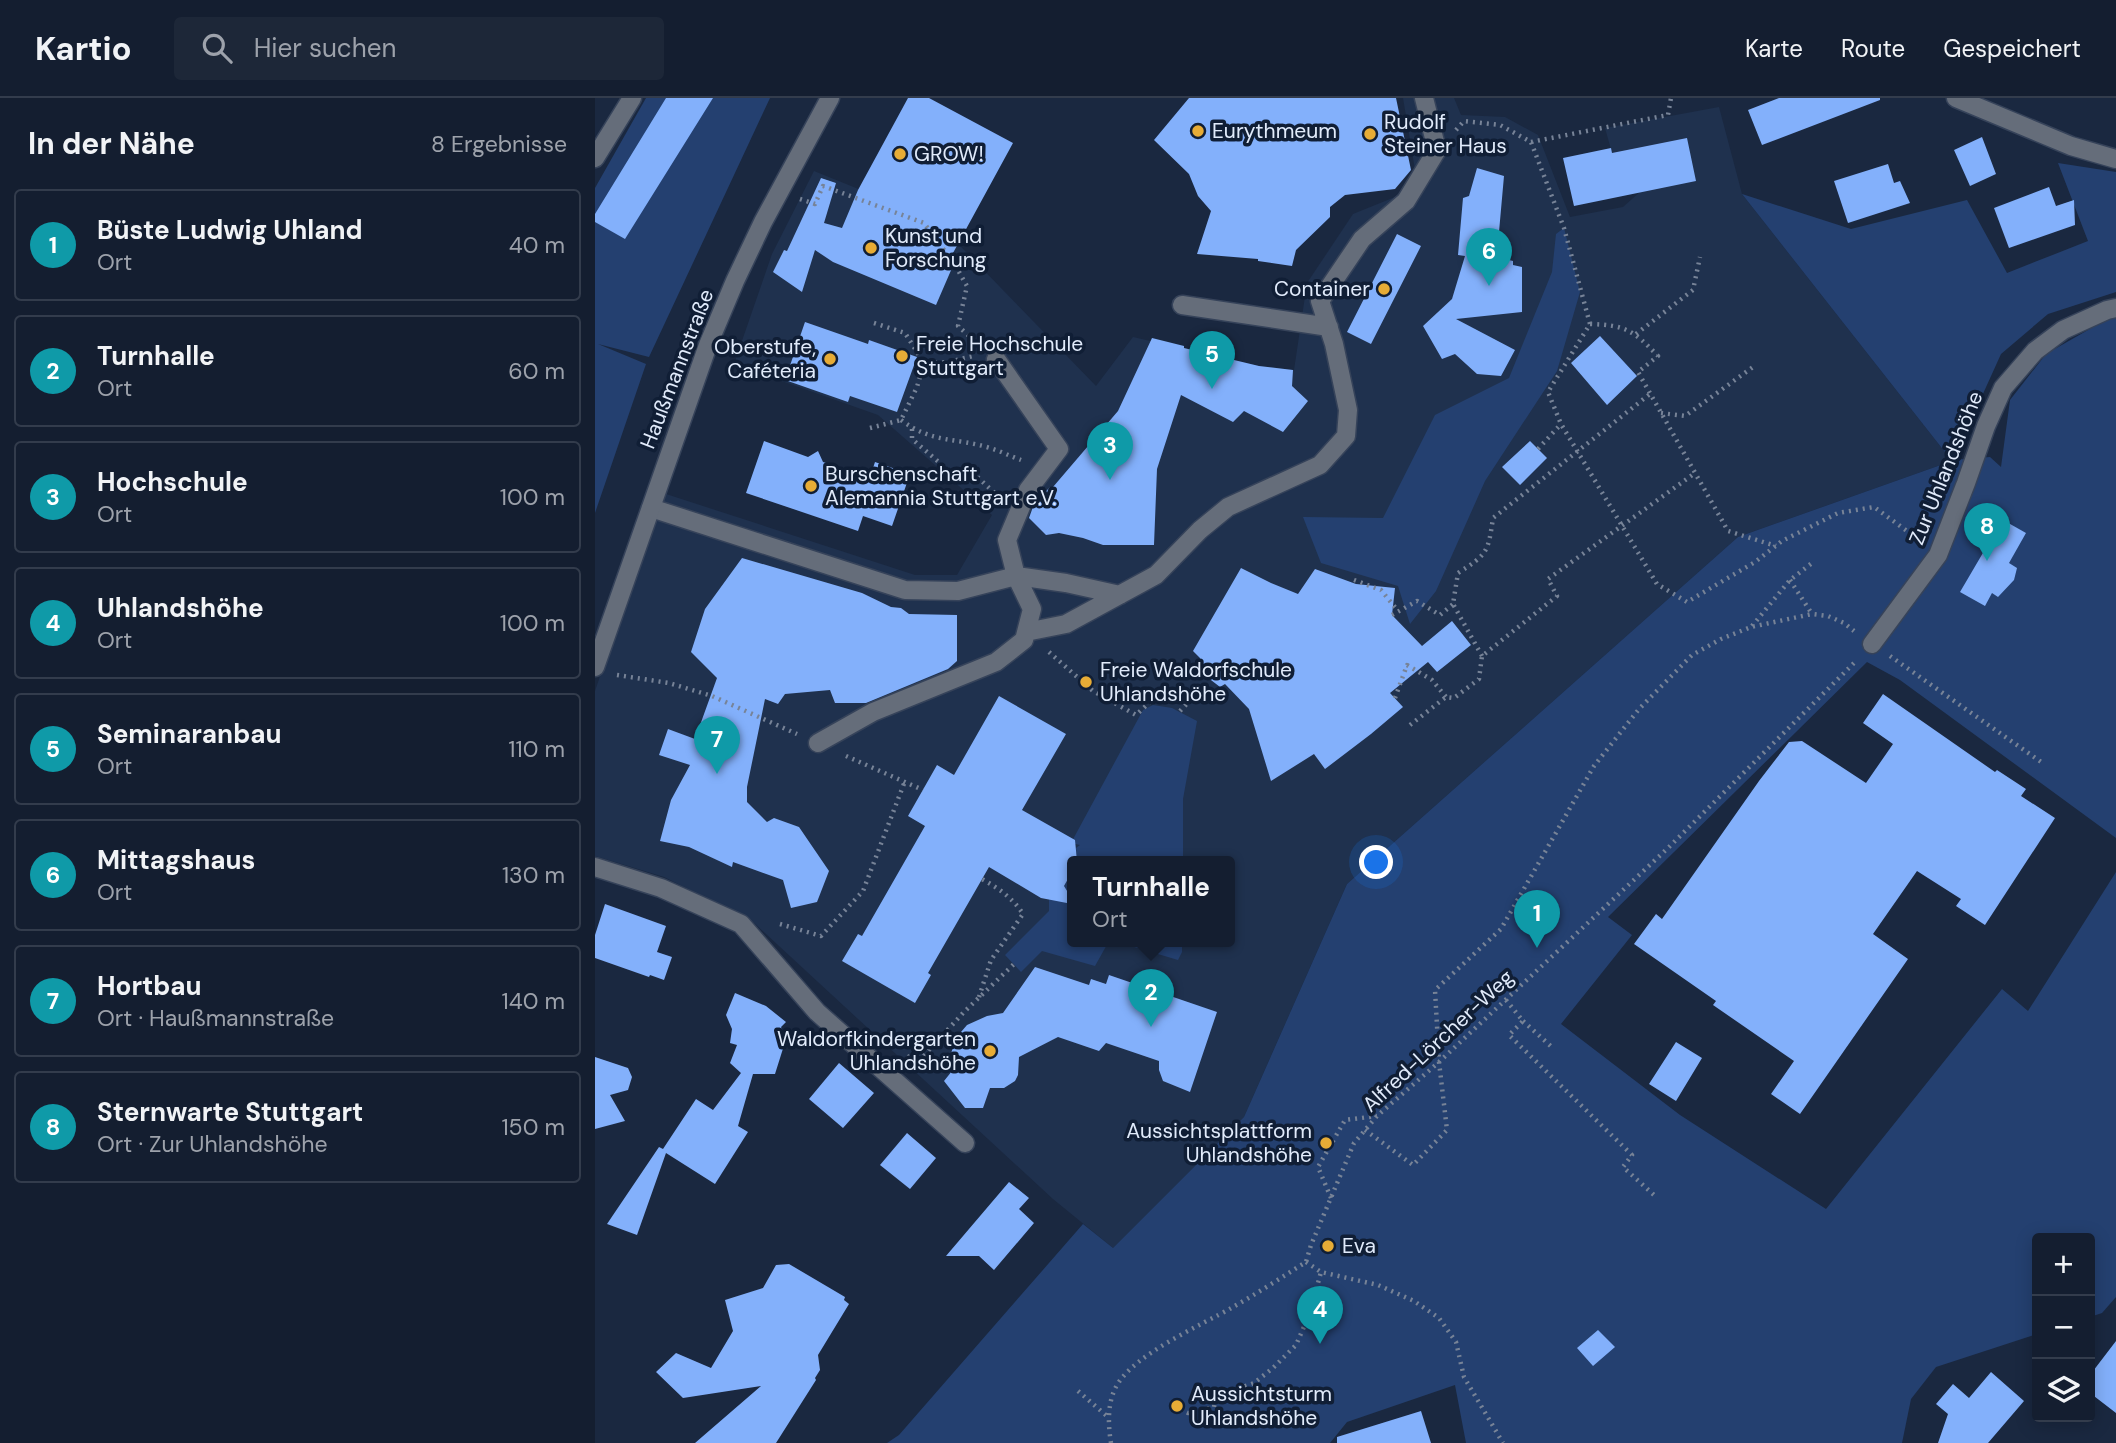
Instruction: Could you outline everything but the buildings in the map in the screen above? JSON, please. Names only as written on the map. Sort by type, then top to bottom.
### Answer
[{"type":"street","points":[[595,158],[632,98]]},
{"type":"street","name":"Haußmannstraße","points":[[595,667],[708,345],[763,222],[830,98]]},
{"type":"street","points":[[1026,632],[1066,624],[1157,575],[1200,530],[1228,507],[1320,465],[1346,436],[1348,410],[1334,344],[1320,302],[1362,239],[1406,201],[1437,150],[1424,98]]},
{"type":"street","points":[[1956,98],[2071,146],[2116,159]]},
{"type":"street","points":[[1182,304],[1328,327]]},
{"type":"street","name":"Zur Uhlandshöhe","points":[[1872,644],[1938,555],[2003,388],[2035,351],[2063,330],[2107,310],[2116,309]]},
{"type":"street","points":[[818,743],[873,712],[996,662],[1024,640],[1033,609],[1016,576],[1007,540],[1028,490],[1059,449],[988,357]]},
{"type":"street","points":[[651,508],[905,590],[958,591],[1016,576],[1120,595]]},
{"type":"street","points":[[595,867],[661,888],[741,924],[817,1012],[965,1143]]},
{"type":"path","points":[[1437,150],[1464,121],[1500,125],[1531,142],[1668,115],[1671,98]]},
{"type":"path","points":[[1531,142],[1564,228],[1590,324],[1548,391],[1561,424],[1657,584],[1687,602],[1755,562],[1776,546],[1838,513],[1874,507],[1938,555]]},
{"type":"path","points":[[800,199],[815,204],[823,186],[924,223],[967,286],[958,326],[981,346]]},
{"type":"path","points":[[1636,334],[1693,290],[1700,257]]},
{"type":"path","points":[[870,428],[901,420],[917,387],[924,363],[905,333],[874,323]]},
{"type":"path","points":[[1590,324],[1613,325],[1636,334],[1658,355],[1638,372],[1728,531],[1776,546]]},
{"type":"path","points":[[924,363],[988,357]]},
{"type":"path","points":[[1660,413],[1685,416],[1753,367]]},
{"type":"path","points":[[1395,698],[1407,665],[1432,680],[1446,697],[1454,698],[1479,678],[1482,656],[1453,604],[1458,573],[1486,553],[1493,517],[1650,394]]},
{"type":"path","points":[[901,420],[912,429],[939,439],[988,447],[1044,469]]},
{"type":"path","points":[[1538,449],[1561,424]]},
{"type":"path","points":[[912,429],[912,439],[955,476],[973,473],[1018,514]]},
{"type":"path","points":[[1482,656],[1557,596],[1548,579],[1695,473]]},
{"type":"path","points":[[1751,627],[1790,580],[1812,563]]},
{"type":"path","points":[[1354,580],[1381,590],[1398,611]]},
{"type":"path","points":[[1790,580],[1812,614]]},
{"type":"path","points":[[1392,615],[1417,601],[1440,615],[1453,604]]},
{"type":"path","points":[[1365,1130],[1413,1165],[1447,1130],[1434,990],[1501,929],[1594,766],[1639,709],[1692,655],[1751,627],[1812,614],[1828,616],[1844,623],[1872,644]]},
{"type":"path","points":[[1026,632],[1093,691],[1136,715],[1151,701],[1202,688],[1180,711]]},
{"type":"path","name":"Alfred-Lörcher-Weg","points":[[1306,1262],[1354,1143],[1377,1116],[1439,1062],[1668,848],[1872,644]]},
{"type":"path","points":[[1912,672],[2044,764]]},
{"type":"path","points":[[630,676],[712,695],[923,790]]},
{"type":"path","points":[[1410,725],[1446,697]]},
{"type":"path","points":[[783,936],[780,924],[821,936],[863,891],[905,781]]},
{"type":"path","points":[[979,998],[991,960],[1023,914],[996,886],[982,879]]},
{"type":"path","points":[[906,1056],[918,1062],[1014,964]]},
{"type":"path","points":[[1506,1000],[1523,1021],[1553,1049]]},
{"type":"path","points":[[1523,1021],[1509,1035],[1632,1155],[1623,1167],[1654,1195]]},
{"type":"path","points":[[1331,1199],[1318,1167],[1345,1120],[1377,1116]]},
{"type":"path","points":[[1111,1443],[1108,1417],[1116,1387],[1128,1371],[1174,1338],[1232,1308],[1306,1262],[1321,1272],[1378,1285],[1414,1301],[1439,1318],[1456,1342],[1464,1377],[1503,1443]]},
{"type":"path","points":[[1199,1390],[1216,1397],[1254,1383],[1273,1368],[1296,1345],[1310,1313],[1321,1272]]},
{"type":"path","points":[[1078,1391],[1108,1417]]},
{"type":"path","points":[[1174,1407],[1188,1413],[1214,1407],[1216,1397]]},
{"type":"shaded area","points":[[646,98],[770,98],[649,357],[598,344],[646,364],[595,513],[595,188]]},
{"type":"shaded area","name":"Freie Waldorfschule Uhlandshöhe","points":[[1403,98],[1454,98],[1461,115],[1505,117],[1538,135],[1570,217],[1623,207],[1641,191],[1612,153],[1605,128],[1719,107],[1742,194],[1952,461],[1738,537],[1347,884],[1244,1117],[1113,1248],[1053,1199],[753,922],[664,877],[595,856],[595,691],[663,493],[915,575],[957,575],[992,515],[878,415],[734,364],[772,254],[814,171],[935,220],[1096,386],[1133,337],[1259,366],[1294,370],[1307,283],[1353,214],[1400,195],[1415,170]]},
{"type":"shaded area","points":[[2058,163],[2116,172],[2116,292],[2048,314],[2001,354],[1953,460],[1990,457],[2001,467],[2010,400],[2046,354],[2109,318],[2116,318],[2116,838],[1900,680],[1867,662],[1608,917],[1632,935],[1561,1024],[1680,1115],[1826,1209],[2002,989],[2028,1011],[2116,872],[2116,1297],[2102,1313],[2095,1315],[2095,1233],[2032,1233],[2032,1336],[1936,1367],[1911,1399],[1902,1443],[1466,1443],[1455,1385],[1347,1422],[1330,1443],[887,1443],[899,1435],[1083,1224],[1113,1248],[1244,1117],[1347,884],[1738,537],[1952,461],[1742,194],[1851,229],[1967,200],[2007,273],[2088,241]]},
{"type":"shaded area","points":[[1564,228],[1580,292],[1557,371],[1485,481],[1436,591],[1410,624],[1398,586],[1321,563],[1303,517],[1383,518],[1435,415],[1509,378],[1552,272],[1556,234]]},
{"type":"shaded area","points":[[1153,705],[1172,708],[1197,721],[1183,799],[1183,856],[1077,856],[1076,848],[1080,845],[1071,843],[1143,710]]},
{"type":"shaded area","points":[[1067,881],[1067,947],[1106,947],[1095,966],[1042,951],[1021,972],[1005,955],[1049,911],[1049,896]]},
{"type":"shaded area","points":[[1134,947],[1182,947],[1178,960]]},
{"type":"place","name":"Eurythmeum","points":[[1198,131]]},
{"type":"place","name":"Rudolf Steiner Haus","points":[[1370,134]]},
{"type":"place","name":"GROW!","points":[[900,154]]},
{"type":"place","name":"Kunst und Forschung","points":[[871,248]]},
{"type":"place","name":"Mittagshaus","points":[[1489,286]]},
{"type":"place","name":"Container","points":[[1384,289]]},
{"type":"place","name":"Freie Hochschule Stuttgart","points":[[902,356]]},
{"type":"place","name":"Oberstufe, Caféteria","points":[[830,359]]},
{"type":"place","name":"Seminaranbau","points":[[1212,389]]},
{"type":"place","name":"Hochschule","points":[[1110,480]]},
{"type":"place","name":"Burschenschaft Alemannia Stuttgart e.V.","points":[[811,486]]},
{"type":"place","name":"Sternwarte Stuttgart","points":[[1987,561]]},
{"type":"place","name":"Freie Waldorfschule Uhlandshöhe","points":[[1086,682]]},
{"type":"place","name":"Hortbau","points":[[717,774]]},
{"type":"place","name":"Büste Ludwig Uhland","points":[[1537,948]]},
{"type":"place","name":"Turnhalle","points":[[1151,1027]]},
{"type":"place","name":"Waldorfkindergarten Uhlandshöhe","points":[[990,1051]]},
{"type":"place","name":"Aussichtsplattform Uhlandshöhe","points":[[1326,1143]]},
{"type":"place","name":"Eva","points":[[1328,1246]]},
{"type":"place","name":"Uhlandshöhe","points":[[1320,1344]]},
{"type":"place","name":"Aussichtsturm Uhlandshöhe","points":[[1177,1406]]}]
